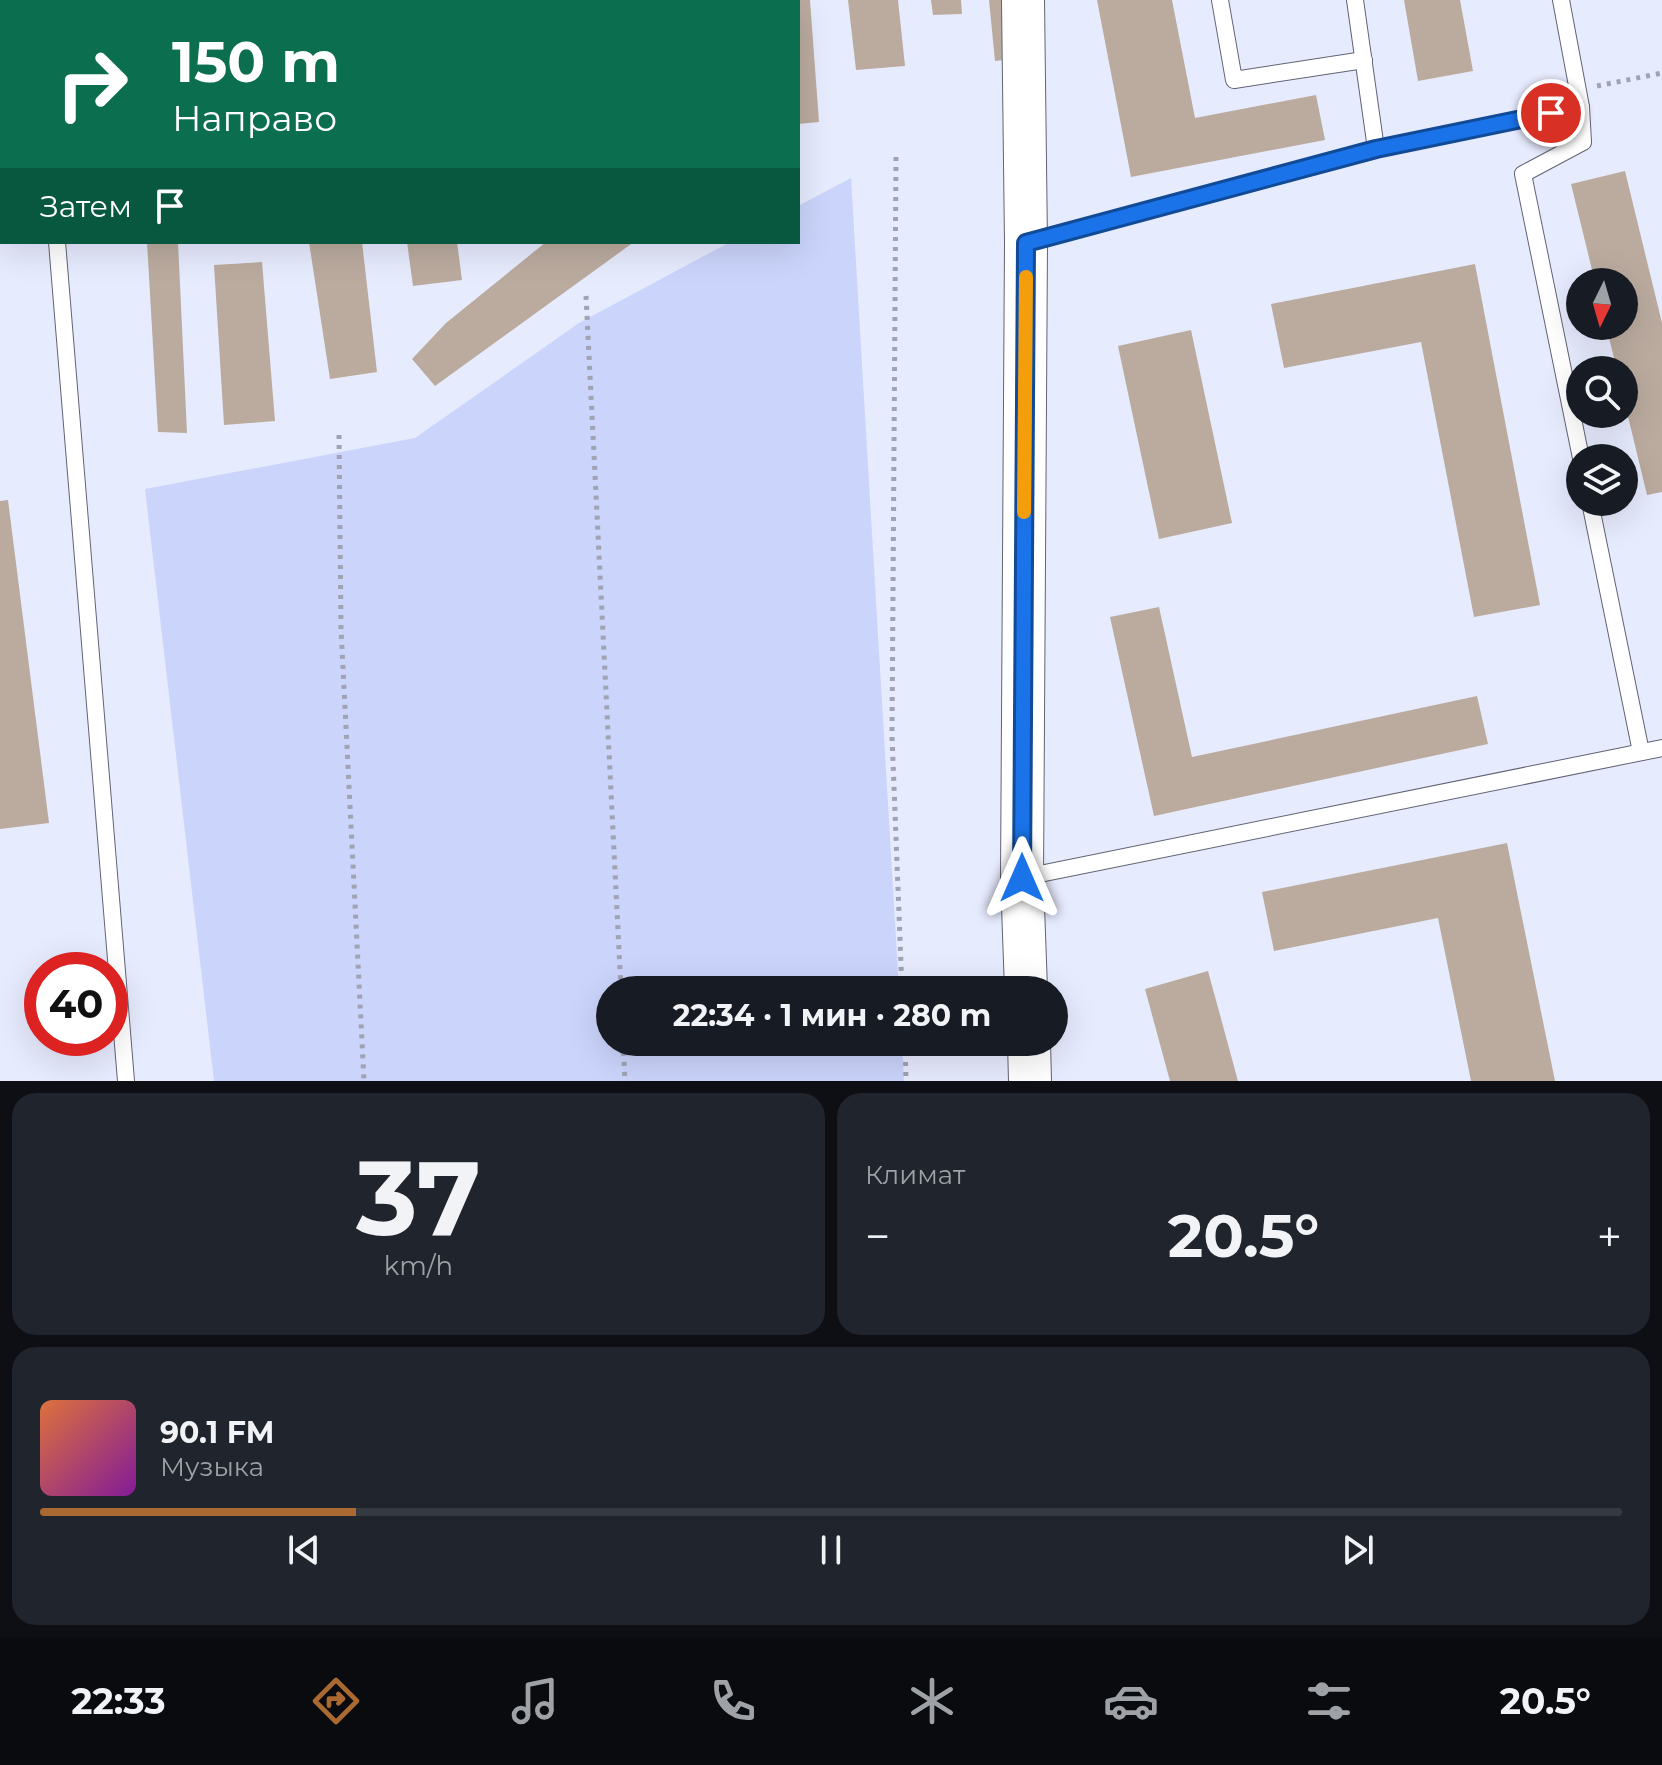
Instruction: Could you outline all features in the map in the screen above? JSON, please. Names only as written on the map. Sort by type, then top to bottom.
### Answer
[{"type":"street","points":[[1023,0],[1026,243],[1022,878],[1026,976]]},
{"type":"street","points":[[1029,1056],[1030,1081]]},
{"type":"lane","points":[[1220,0],[1234,80],[1364,60]]},
{"type":"lane","points":[[1355,0],[1376,149]]},
{"type":"lane","points":[[1561,0],[1581,107],[1583,142],[1523,174],[1578,444]]},
{"type":"lane","points":[[1026,243],[1376,149],[1581,107]]},
{"type":"lane","points":[[57,244],[126,1081]]},
{"type":"lane","points":[[1593,516],[1641,752]]},
{"type":"lane","points":[[1022,878],[1662,748]]},
{"type":"path","points":[[1576,90],[1662,73]]},
{"type":"path","points":[[896,157],[892,736],[901,976]]},
{"type":"path","points":[[586,296],[620,976]]},
{"type":"path","points":[[339,435],[341,629],[364,1081]]},
{"type":"path","points":[[624,1056],[625,1081]]},
{"type":"path","points":[[905,1056],[906,1081]]},
{"type":"shaded area","points":[[851,178],[898,976],[596,976],[596,1056],[903,1056],[904,1081],[214,1081],[145,489],[415,438],[579,323],[726,244],[800,244],[800,205]]},
{"type":"building","points":[[800,0],[810,0],[819,122],[800,124]]},
{"type":"building","points":[[848,0],[898,0],[905,66],[856,70]]},
{"type":"building","points":[[931,0],[961,0],[962,14],[933,15]]},
{"type":"building","points":[[989,0],[1018,0],[1022,58],[995,61]]},
{"type":"building","points":[[1097,0],[1172,0],[1195,118],[1316,95],[1325,140],[1131,177]]},
{"type":"building","points":[[1404,0],[1460,0],[1473,71],[1418,81]]},
{"type":"building","points":[[1625,171],[1662,323],[1662,492],[1647,495],[1638,458],[1638,444],[1635,444],[1631,428],[1638,428],[1638,356],[1614,356],[1610,340],[1638,340],[1638,268],[1592,268],[1571,184]]},
{"type":"building","points":[[147,244],[178,244],[187,433],[158,432]]},
{"type":"building","points":[[309,244],[362,244],[377,372],[330,379]]},
{"type":"building","points":[[407,244],[457,244],[462,280],[413,286]]},
{"type":"building","points":[[544,244],[631,244],[435,386],[412,359],[446,323]]},
{"type":"building","points":[[262,262],[275,421],[224,425],[214,265]]},
{"type":"building","points":[[1475,264],[1540,605],[1474,617],[1421,342],[1284,368],[1271,304]]},
{"type":"building","points":[[1191,330],[1232,523],[1159,539],[1118,346]]},
{"type":"building","points":[[8,500],[49,823],[0,829],[0,501]]},
{"type":"building","points":[[1159,607],[1192,757],[1477,696],[1488,744],[1154,816],[1110,617]]},
{"type":"building","points":[[1507,843],[1555,1081],[1471,1081],[1438,918],[1274,951],[1262,892]]},
{"type":"building","points":[[1208,971],[1238,1081],[1170,1081],[1145,989]]},
{"type":"slow traffic","points":[[1024,512],[1026,277]]},
{"type":"route","points":[[1022,878],[1026,243],[1376,149],[1551,113]]}]
